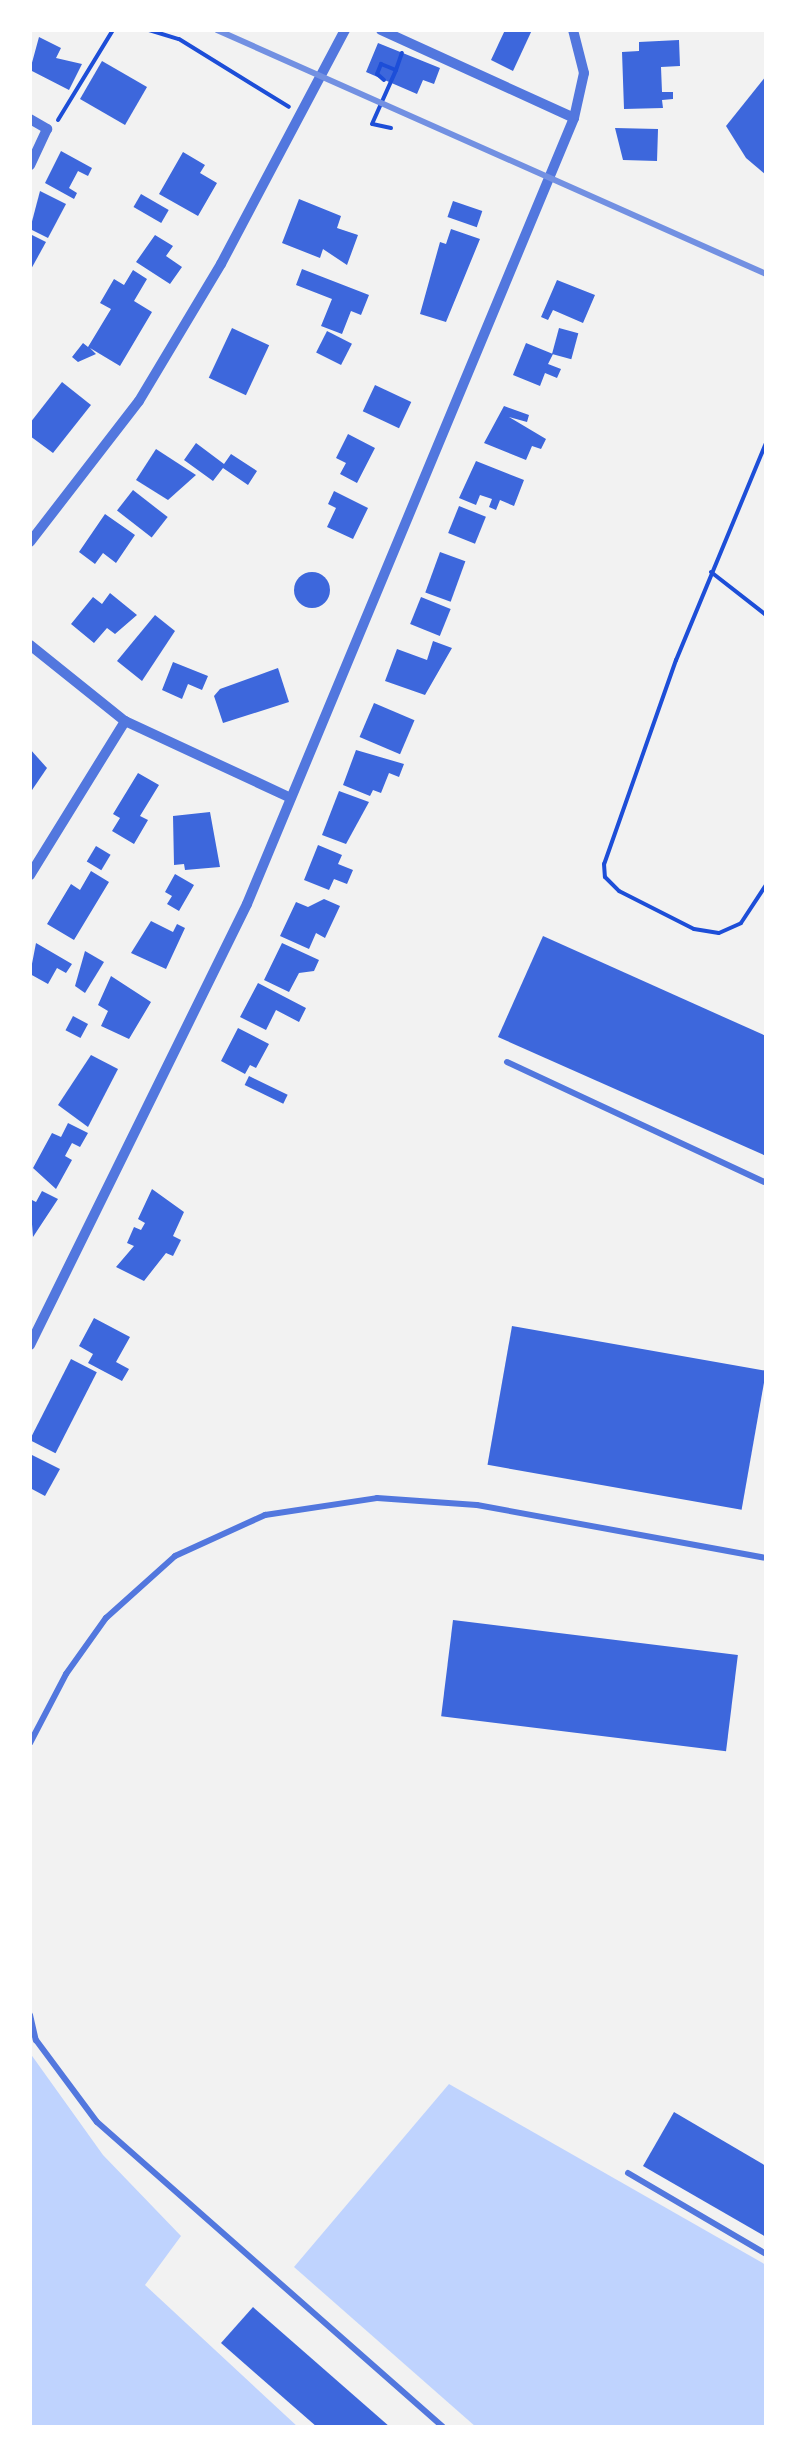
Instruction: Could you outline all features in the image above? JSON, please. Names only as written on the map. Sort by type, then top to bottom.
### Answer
[{"type":"street","points":[[30,542],[139,400],[221,264],[345,30]]},
{"type":"street","points":[[381,30],[574,118]]},
{"type":"street","points":[[30,1345],[246,904],[538,207],[574,118],[584,73],[573,30]]},
{"type":"street","points":[[30,120],[47,129],[30,166]]},
{"type":"street","points":[[30,646],[125,721],[290,797]]},
{"type":"street","points":[[30,876],[125,721]]},
{"type":"lane","points":[[506,1062],[766,1183]]},
{"type":"lane","points":[[30,1743],[66,1674],[106,1618],[175,1556],[265,1515],[377,1498],[477,1505],[766,1558]]},
{"type":"lane","points":[[30,2015],[36,2040],[98,2122],[443,2427]]},
{"type":"lane","points":[[628,2173],[766,2254]]},
{"type":"path","points":[[47,129],[62,116],[113,30]]},
{"type":"path","points":[[150,30],[179,39],[301,109]]},
{"type":"path","points":[[391,128],[372,124],[404,48]]},
{"type":"path","points":[[387,81],[377,74],[381,64],[396,70]]},
{"type":"path","points":[[766,443],[711,572],[604,864],[605,877],[618,891],[694,928],[719,933],[741,923],[766,886]]},
{"type":"path","points":[[711,572],[766,616]]},
{"type":"water","points":[[30,2053],[103,2155],[181,2236],[145,2285],[298,2427],[30,2427]]},
{"type":"water","points":[[449,2084],[766,2265],[766,2427],[476,2427],[294,2267]]},
{"type":"building","points":[[505,30],[532,30],[513,71],[491,60]]},
{"type":"building","points":[[39,37],[61,48],[56,58],[82,64],[69,90],[30,70]]},
{"type":"building","points":[[679,40],[680,66],[661,67],[662,92],[673,92],[673,99],[662,100],[663,108],[624,109],[622,52],[639,51],[639,42]]},
{"type":"building","points":[[378,43],[440,68],[434,84],[423,80],[417,94],[366,72]]},
{"type":"building","points":[[102,61],[147,87],[125,125],[80,99]]},
{"type":"building","points":[[766,76],[766,175],[746,158],[726,126]]},
{"type":"building","points":[[615,128],[658,129],[657,161],[623,160]]},
{"type":"building","points":[[61,151],[92,168],[88,176],[78,171],[69,188],[77,193],[74,199],[45,183]]},
{"type":"building","points":[[183,152],[205,165],[200,173],[217,183],[198,216],[159,194]]},
{"type":"building","points":[[40,191],[66,204],[48,238],[30,229]]},
{"type":"building","points":[[141,194],[169,210],[161,223],[134,207]]},
{"type":"building","points":[[299,199],[341,216],[337,228],[358,235],[347,265],[323,249],[320,258],[282,243]]},
{"type":"building","points":[[453,201],[482,211],[477,227],[447,217]]},
{"type":"building","points":[[451,229],[480,239],[446,322],[420,314],[440,242],[446,244]]},
{"type":"building","points":[[30,234],[46,242],[30,271]]},
{"type":"building","points":[[155,235],[173,246],[166,256],[182,267],[170,284],[136,262]]},
{"type":"building","points":[[302,269],[369,295],[361,315],[351,311],[342,334],[321,326],[332,299],[296,285]]},
{"type":"building","points":[[133,270],[147,279],[134,301],[152,312],[120,366],[90,348],[96,354],[78,362],[72,357],[83,343],[88,347],[111,309],[100,303],[114,279],[124,285]]},
{"type":"building","points":[[557,280],[595,295],[583,323],[553,310],[548,320],[541,317]]},
{"type":"building","points":[[232,328],[269,345],[246,395],[209,378]]},
{"type":"building","points":[[559,328],[578,333],[571,359],[552,354]]},
{"type":"building","points":[[327,331],[352,344],[341,365],[316,352]]},
{"type":"building","points":[[526,343],[553,354],[548,364],[561,369],[557,378],[545,373],[540,386],[513,375]]},
{"type":"building","points":[[62,382],[91,405],[53,453],[30,436],[30,423]]},
{"type":"building","points":[[375,385],[411,402],[399,428],[363,411]]},
{"type":"building","points":[[504,406],[529,415],[527,422],[509,417],[546,439],[541,449],[532,446],[526,460],[484,443]]},
{"type":"building","points":[[348,434],[375,448],[357,483],[340,474],[346,463],[336,458]]},
{"type":"building","points":[[196,443],[224,464],[231,454],[257,471],[248,485],[223,468],[213,481],[184,460]]},
{"type":"building","points":[[156,449],[196,475],[168,500],[136,480]]},
{"type":"building","points":[[476,461],[524,480],[514,506],[500,500],[496,510],[489,507],[492,499],[480,495],[476,505],[459,498]]},
{"type":"building","points":[[133,490],[168,517],[152,538],[117,510]]},
{"type":"building","points":[[334,491],[368,508],[353,539],[327,527],[336,508],[328,504]]},
{"type":"building","points":[[459,506],[486,517],[475,544],[448,533]]},
{"type":"building","points":[[105,514],[135,535],[116,563],[103,553],[95,564],[79,552]]},
{"type":"building","points":[[440,552],[465,561],[451,602],[425,592]]},
{"type":"building","points":[[312,572],[325,577],[330,590],[325,603],[312,608],[299,603],[294,590],[299,577]]},
{"type":"building","points":[[110,593],[137,615],[115,634],[107,628],[94,643],[71,624],[93,597],[102,604]]},
{"type":"building","points":[[421,597],[451,609],[440,636],[410,624]]},
{"type":"building","points":[[155,615],[175,631],[142,681],[117,661]]},
{"type":"building","points":[[433,641],[452,648],[425,695],[385,681],[397,649],[427,660]]},
{"type":"building","points":[[173,662],[208,676],[202,690],[188,684],[182,699],[162,690]]},
{"type":"building","points":[[278,668],[289,702],[223,723],[214,696],[220,689]]},
{"type":"building","points":[[374,703],[415,720],[400,754],[360,737]]},
{"type":"building","points":[[30,749],[47,768],[30,793]]},
{"type":"building","points":[[356,750],[404,764],[399,777],[389,773],[381,793],[373,790],[370,796],[343,785]]},
{"type":"building","points":[[138,773],[159,785],[140,816],[148,820],[134,844],[112,831],[120,818],[113,814]]},
{"type":"building","points":[[339,791],[369,802],[346,844],[322,835]]},
{"type":"building","points":[[210,812],[220,867],[185,870],[184,864],[174,865],[173,816]]},
{"type":"building","points":[[318,845],[342,855],[338,864],[353,870],[347,884],[334,879],[329,890],[304,880]]},
{"type":"building","points":[[96,846],[111,855],[101,870],[87,861]]},
{"type":"building","points":[[91,871],[109,882],[74,940],[47,924],[71,884],[80,890]]},
{"type":"building","points":[[175,874],[194,885],[179,911],[167,904],[172,896],[165,892]]},
{"type":"building","points":[[324,899],[340,906],[325,938],[316,933],[309,949],[280,936],[296,902],[308,907]]},
{"type":"building","points":[[151,921],[173,932],[177,924],[185,928],[166,969],[131,953]]},
{"type":"building","points":[[543,936],[766,1036],[766,1156],[498,1037]]},
{"type":"building","points":[[36,943],[72,964],[66,973],[57,968],[48,984],[30,974]]},
{"type":"building","points":[[282,943],[319,960],[314,971],[299,973],[289,992],[264,980]]},
{"type":"building","points":[[85,951],[104,962],[85,993],[75,986]]},
{"type":"building","points":[[111,976],[151,1002],[129,1039],[101,1026],[108,1011],[98,1005]]},
{"type":"building","points":[[258,983],[306,1008],[299,1022],[276,1010],[266,1030],[240,1017]]},
{"type":"building","points":[[73,1016],[88,1024],[80,1038],[65,1030]]},
{"type":"building","points":[[238,1028],[269,1044],[256,1068],[250,1065],[245,1074],[221,1061]]},
{"type":"building","points":[[91,1055],[118,1069],[88,1127],[58,1105]]},
{"type":"building","points":[[249,1076],[288,1095],[283,1104],[245,1085]]},
{"type":"building","points":[[68,1123],[88,1133],[80,1147],[72,1143],[65,1156],[72,1160],[56,1189],[33,1168],[52,1133],[61,1137]]},
{"type":"building","points":[[152,1189],[184,1212],[173,1236],[181,1240],[173,1256],[166,1253],[144,1281],[116,1267],[134,1246],[127,1243],[134,1227],[141,1230],[145,1223],[138,1219]]},
{"type":"building","points":[[42,1191],[58,1199],[33,1237],[30,1199],[36,1202]]},
{"type":"building","points":[[94,1318],[130,1337],[116,1362],[129,1369],[122,1381],[88,1363],[93,1354],[79,1346]]},
{"type":"building","points":[[512,1326],[766,1371],[742,1510],[488,1465]]},
{"type":"building","points":[[71,1359],[97,1372],[56,1453],[30,1439]]},
{"type":"building","points":[[30,1454],[60,1469],[45,1496],[30,1488]]},
{"type":"building","points":[[453,1620],[738,1655],[726,1751],[441,1716]]},
{"type":"building","points":[[674,2112],[766,2166],[766,2237],[643,2166]]},
{"type":"building","points":[[253,2307],[390,2427],[317,2427],[221,2343]]},
{"type":"railway","points":[[217,30],[766,274]]}]
